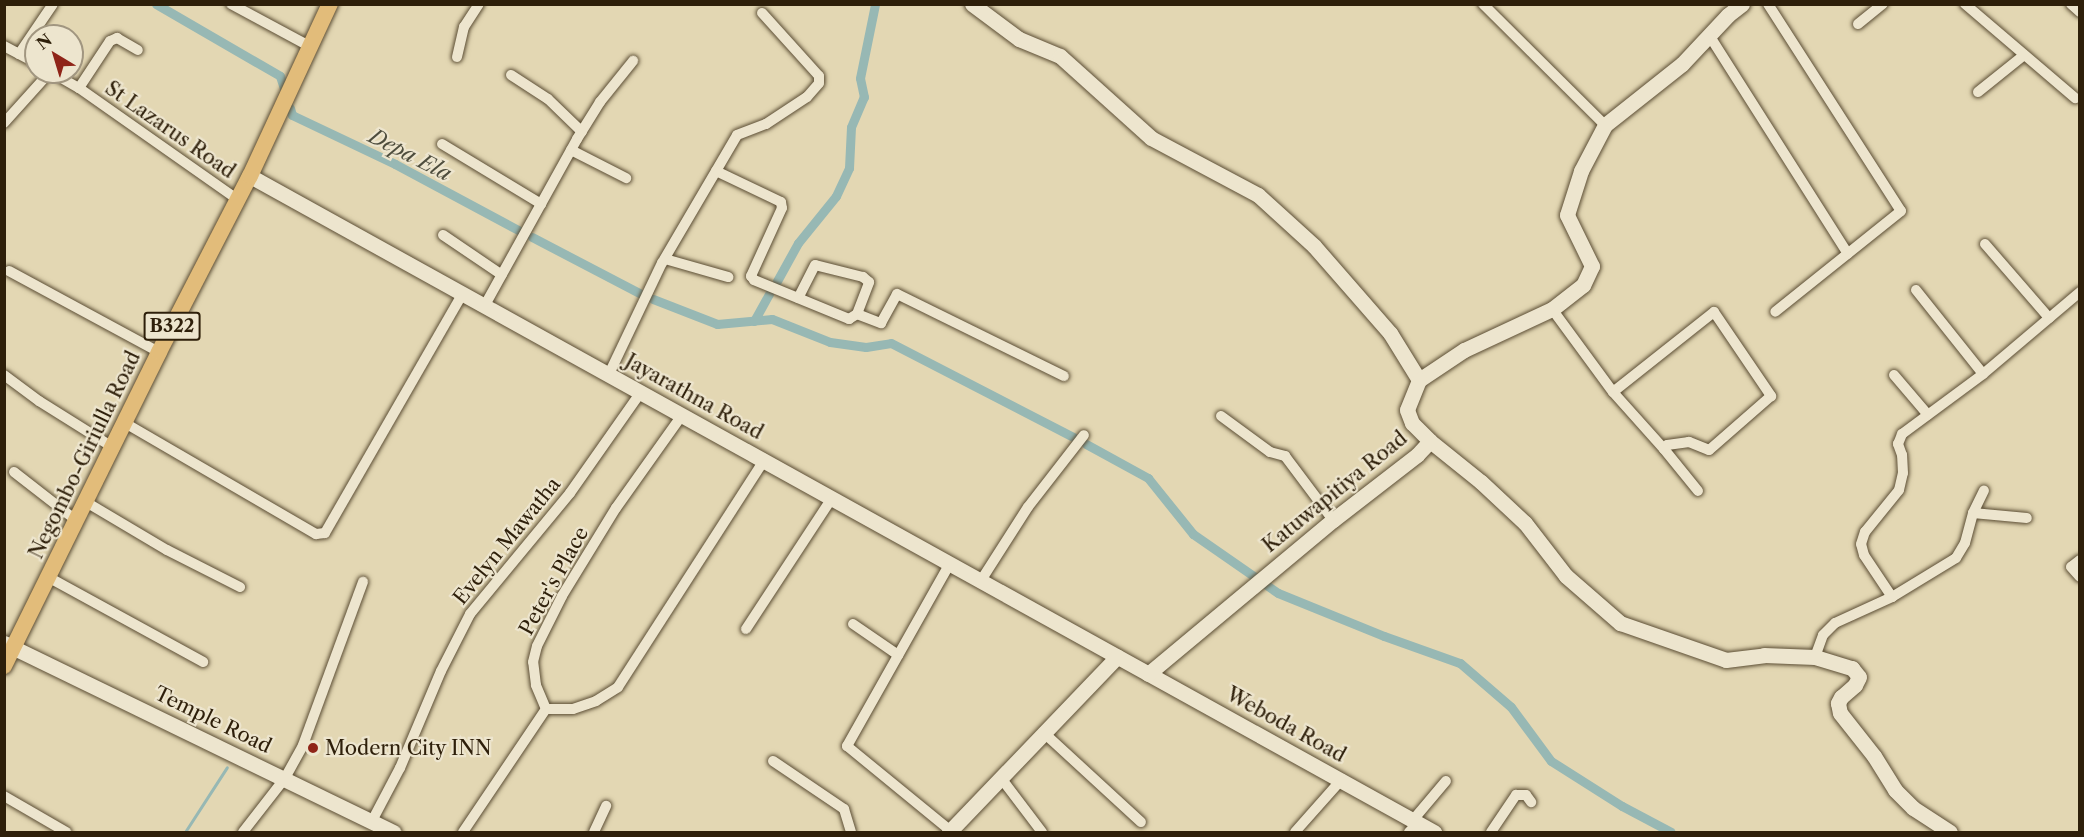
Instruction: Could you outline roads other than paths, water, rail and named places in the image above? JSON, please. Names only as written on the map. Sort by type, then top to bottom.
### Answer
[{"type":"main road","name":"Negombo-Giriulla Road","points":[[4,666],[9,645],[77,521],[159,352],[250,177],[311,47],[328,5]]},
{"type":"street","points":[[19,54],[53,4]]},
{"type":"street","points":[[231,4],[311,47]]},
{"type":"street","points":[[457,57],[464,27],[479,4]]},
{"type":"street","points":[[972,4],[1020,39],[1060,56],[1151,138],[1258,195],[1322,254],[1390,333],[1419,380],[1464,350],[1552,309],[1578,290],[1589,276],[1592,266],[1567,215],[1581,171],[1605,125],[1682,64],[1742,4]]},
{"type":"street","points":[[1483,4],[1605,125]]},
{"type":"street","points":[[1768,4],[1901,211],[1775,312]]},
{"type":"street","points":[[1858,24],[1883,4]]},
{"type":"street","points":[[1965,4],[2074,98]]},
{"type":"street","points":[[2071,4],[2079,12]]},
{"type":"street","points":[[609,374],[664,259],[737,135],[766,124],[807,97],[819,83],[819,76],[762,13]]},
{"type":"street","points":[[1709,35],[1848,254]]},
{"type":"street","points":[[79,88],[110,41],[117,38],[138,50]]},
{"type":"street","points":[[4,46],[24,57]]},
{"type":"street","points":[[1978,92],[2024,55]]},
{"type":"street","points":[[485,305],[600,102],[633,61]]},
{"type":"street","points":[[511,75],[548,99],[582,132]]},
{"type":"street","points":[[4,123],[40,84]]},
{"type":"street","name":"St Lazarus Road","points":[[72,84],[237,199]]},
{"type":"street","points":[[442,144],[541,204]]},
{"type":"street","points":[[571,150],[626,178]]},
{"type":"street","points":[[716,171],[781,202],[782,208],[751,276],[798,298],[849,319],[857,314],[869,282],[868,279],[815,265],[798,298]]},
{"type":"street","name":"Jayarathna Road","points":[[250,177],[682,416],[765,459],[949,565],[1117,657]]},
{"type":"street","points":[[443,235],[502,275]]},
{"type":"street","points":[[1985,244],[2049,318]]},
{"type":"street","points":[[664,259],[728,277]]},
{"type":"street","points":[[9,271],[159,352]]},
{"type":"street","points":[[1916,290],[1983,374]]},
{"type":"street","points":[[1892,597],[1864,555],[1861,544],[1865,532],[1899,490],[1903,473],[1898,444],[1902,434],[1983,374],[2079,292]]},
{"type":"street","points":[[125,423],[316,534],[325,533],[463,293]]},
{"type":"street","points":[[857,314],[881,323],[897,294],[1064,376]]},
{"type":"street","points":[[1552,309],[1613,392],[1698,491]]},
{"type":"street","points":[[1613,392],[1714,312],[1771,396],[1709,450],[1689,442],[1668,445],[1664,449]]},
{"type":"street","points":[[4,375],[39,401],[114,448]]},
{"type":"street","points":[[1894,375],[1928,415]]},
{"type":"street","name":"Katuwapitiya Road","points":[[1148,674],[1276,567],[1417,455],[1430,441],[1412,423],[1407,410],[1419,380]]},
{"type":"street","name":"Evelyn Mawatha","points":[[372,821],[400,768],[441,671],[470,614],[570,493],[641,392]]},
{"type":"street","name":"Peter's Place","points":[[546,710],[536,685],[533,662],[537,646],[562,596],[616,508],[682,416]]},
{"type":"street","points":[[1221,416],[1270,452],[1285,456],[1334,520]]},
{"type":"street","points":[[980,582],[1028,507],[1084,435]]},
{"type":"street","points":[[1430,441],[1525,523],[1566,576],[1620,623],[1726,660],[1764,655],[1815,657],[1852,668],[1859,677],[1856,685],[1841,697],[1838,704],[1840,713],[1874,756],[1895,790],[1913,808],[1950,832]]},
{"type":"street","points":[[463,832],[546,710],[573,709],[596,701],[618,687],[765,459]]},
{"type":"street","points":[[14,472],[77,521]]},
{"type":"street","points":[[1815,657],[1823,635],[1835,623],[1892,597],[1956,558],[1965,543],[1973,513],[1984,490]]},
{"type":"street","points":[[746,629],[832,498]]},
{"type":"street","points":[[86,502],[167,550],[240,587]]},
{"type":"street","points":[[1973,513],[2026,518]]},
{"type":"street","points":[[2079,560],[2071,567],[2079,577]]},
{"type":"street","points":[[949,565],[847,746],[950,832],[1117,657]]},
{"type":"street","points":[[48,577],[203,662]]},
{"type":"street","points":[[243,832],[285,778],[303,745],[363,582]]},
{"type":"street","points":[[853,624],[898,655]]},
{"type":"street","name":"Temple Road","points":[[9,645],[285,778],[391,832]]},
{"type":"street","name":"Weboda Road","points":[[1117,657],[1342,779],[1413,825],[1434,832]]},
{"type":"street","points":[[1043,732],[1141,822]]},
{"type":"street","points":[[773,761],[844,809],[851,832]]},
{"type":"street","points":[[1001,778],[1042,832]]},
{"type":"street","points":[[1295,832],[1342,779]]},
{"type":"street","points":[[1413,825],[1446,781]]},
{"type":"street","points":[[1491,832],[1515,795],[1526,795],[1531,802]]},
{"type":"street","points":[[4,796],[66,832]]},
{"type":"street","points":[[594,832],[606,806]]},
{"type":"waterway","points":[[156,4],[280,76],[284,88]]},
{"type":"waterway","points":[[777,281],[798,243],[836,196],[849,168],[851,127],[864,97],[860,78],[875,4]]},
{"type":"waterway","name":"Depa Ela","points":[[290,108],[292,115],[395,164],[518,230]]},
{"type":"waterway","points":[[532,237],[639,293]]},
{"type":"waterway","points":[[754,321],[769,294]]},
{"type":"waterway","points":[[653,299],[717,324],[772,319],[830,342],[866,347],[891,343],[1073,437]]},
{"type":"waterway","points":[[1086,444],[1148,478],[1193,534],[1278,593],[1384,636],[1460,663],[1511,707],[1551,761],[1622,806],[1671,832]]},
{"type":"waterway","points":[[185,832],[227,767]]},
{"type":"place","name":"Modern City INN","points":[[313,748]]}]
